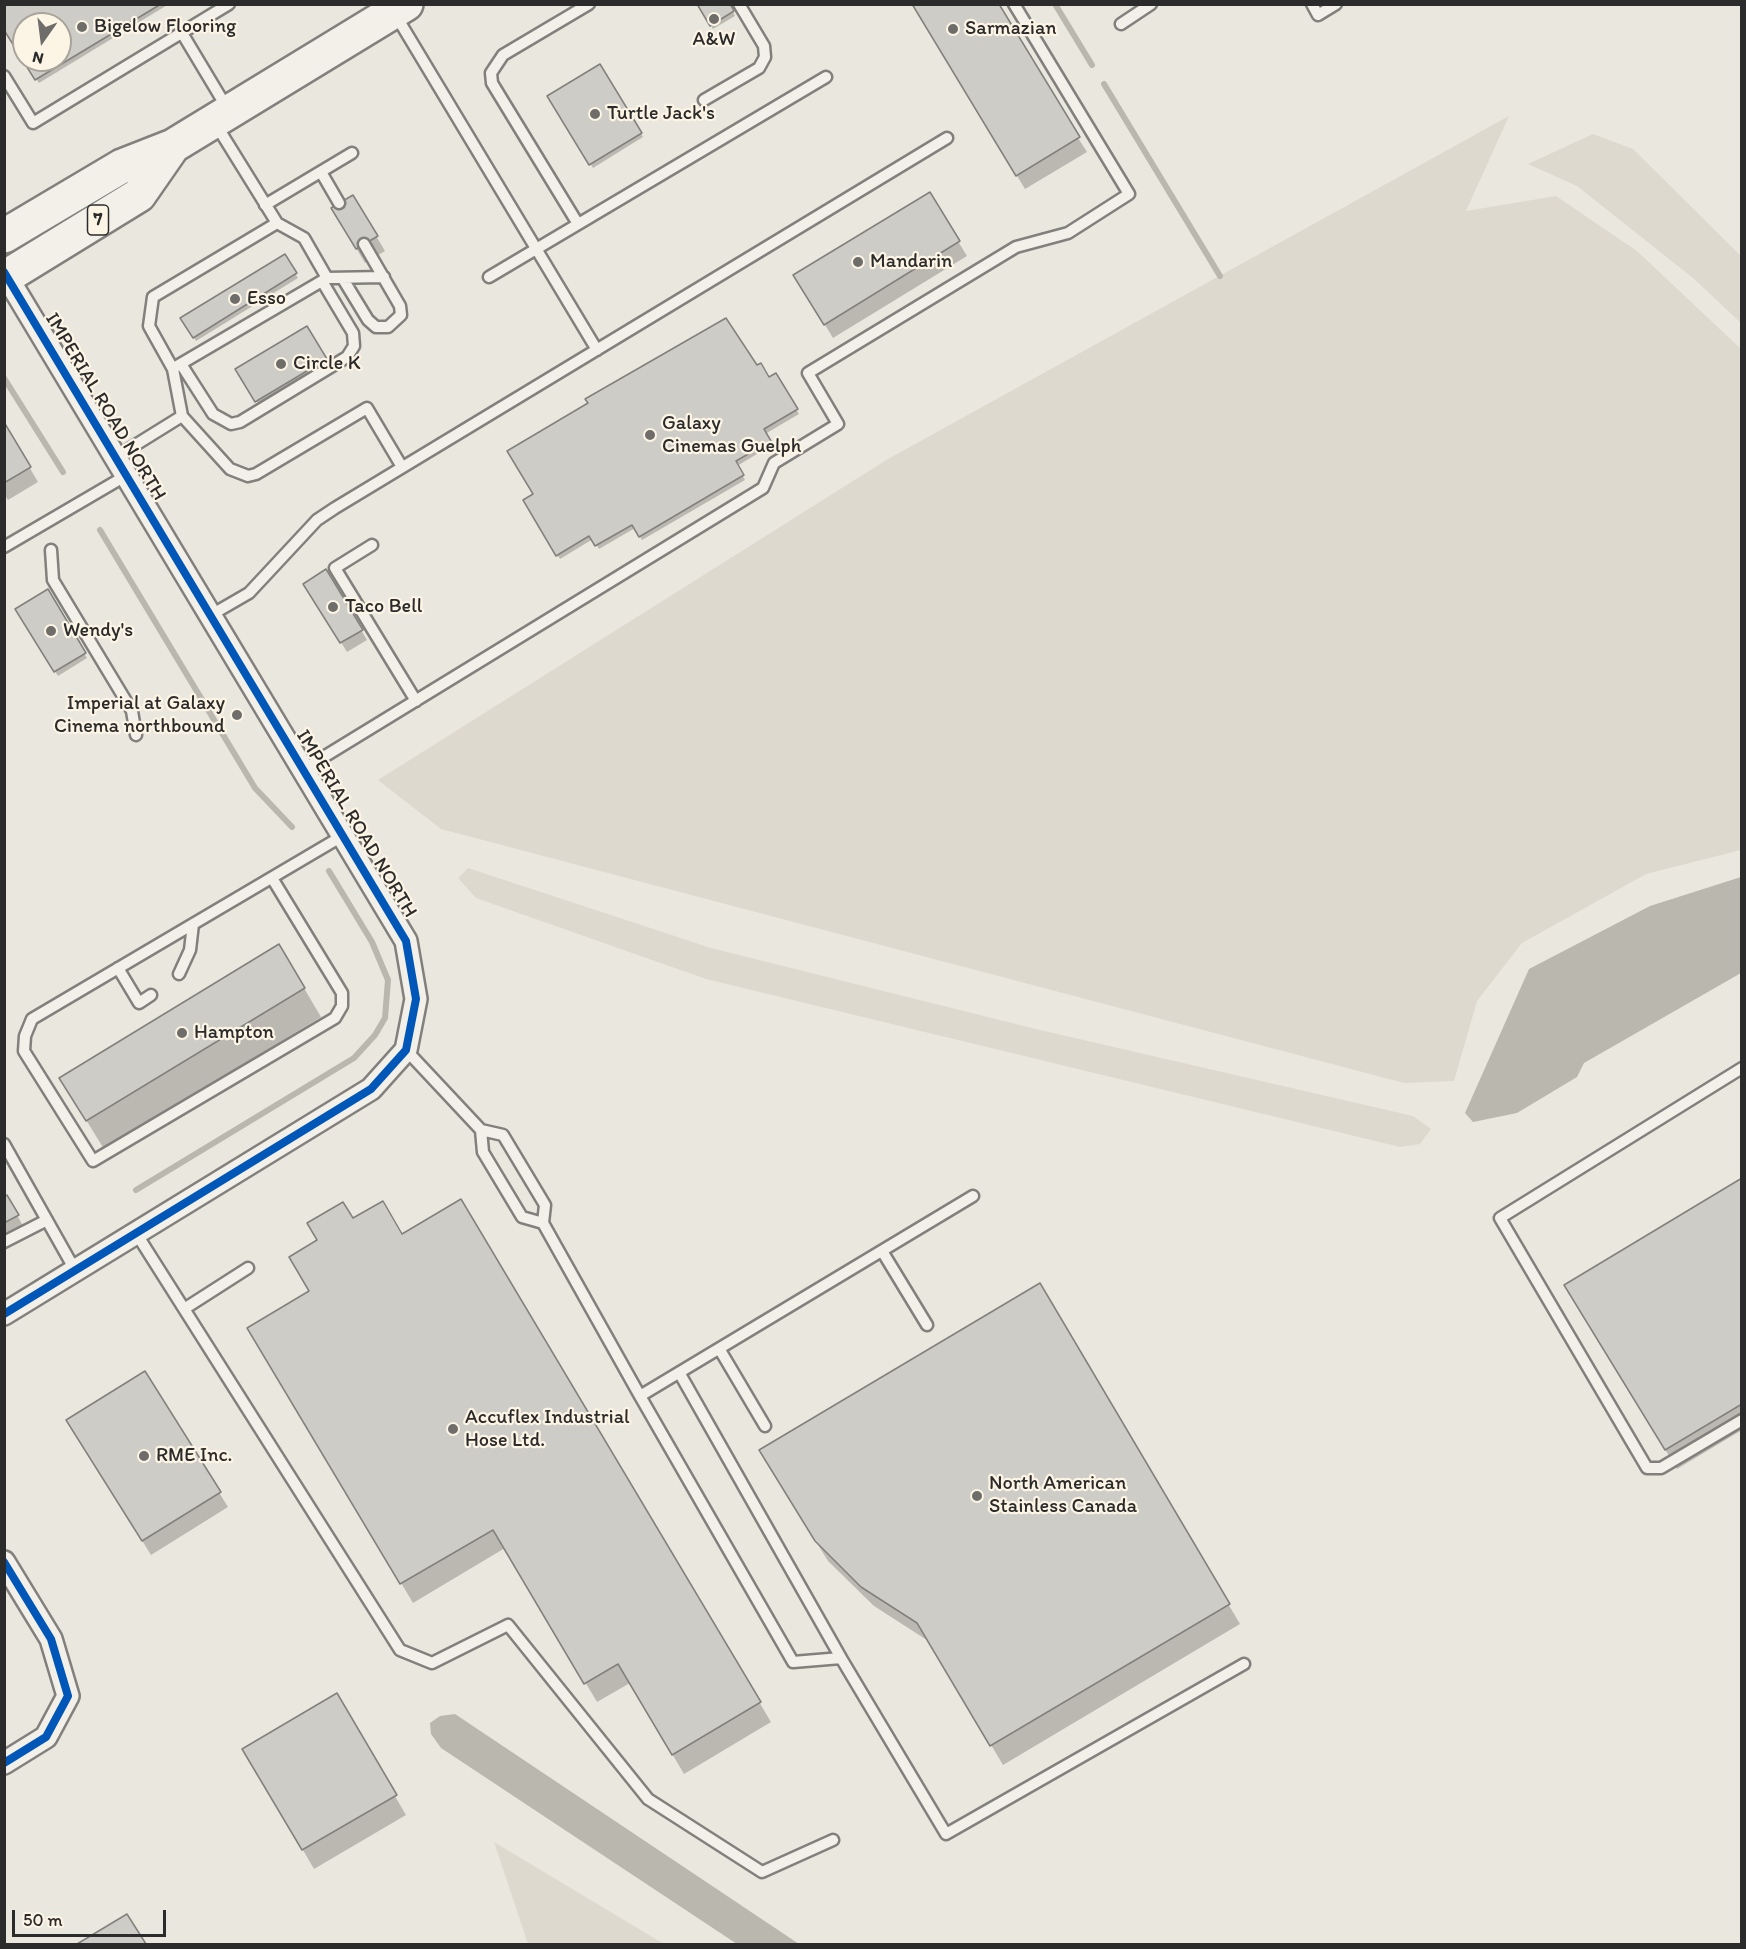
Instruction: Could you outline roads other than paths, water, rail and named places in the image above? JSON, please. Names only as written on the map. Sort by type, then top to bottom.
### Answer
[{"type":"main road","name":"7","points":[[4,236],[122,166],[173,146],[396,7]]},
{"type":"main road","name":"7","points":[[6,278],[139,195],[173,146]]},
{"type":"street","name":"IMPERIAL ROAD NORTH","points":[[6,278],[127,475],[406,941],[416,999],[406,1050]]},
{"type":"street","points":[[4,1314],[371,1089],[406,1050]]},
{"type":"street","points":[[4,1562],[51,1639],[68,1696],[46,1737],[4,1763]]},
{"type":"lane","points":[[4,76],[33,123],[229,4]]},
{"type":"lane","points":[[578,224],[492,82],[491,73],[503,55],[589,4]]},
{"type":"lane","points":[[704,100],[759,68],[765,57],[764,46],[739,4]]},
{"type":"lane","points":[[304,769],[763,488],[774,463],[838,424],[808,373],[1016,247],[1068,233],[1129,194],[1014,4]]},
{"type":"lane","points":[[1121,24],[1151,4]]},
{"type":"lane","points":[[1312,4],[1318,15],[1336,4]]},
{"type":"lane","points":[[396,7],[597,350]]},
{"type":"lane","points":[[182,33],[265,205],[277,224],[304,238],[353,333],[354,346],[347,357],[240,422],[231,424],[213,414],[149,326],[153,297],[277,224]]},
{"type":"lane","points":[[489,278],[826,77]]},
{"type":"lane","points":[[211,615],[249,593],[317,520],[948,138]]},
{"type":"lane","points":[[265,205],[352,153]]},
{"type":"lane","points":[[321,172],[339,203]]},
{"type":"lane","points":[[344,279],[368,320],[376,327],[395,324],[401,315],[400,306],[364,244]]},
{"type":"lane","points":[[177,366],[325,280],[384,278]]},
{"type":"lane","points":[[177,366],[182,416],[230,469],[248,476],[256,474],[367,408],[402,467]]},
{"type":"lane","points":[[116,457],[182,416]]},
{"type":"lane","points":[[4,547],[127,475]]},
{"type":"lane","points":[[372,545],[335,568],[416,701]]},
{"type":"lane","points":[[51,550],[53,580],[132,711],[136,735]]},
{"type":"lane","points":[[272,878],[342,993],[342,1006],[335,1018],[93,1161],[24,1051],[25,1036],[32,1019],[344,835]]},
{"type":"lane","points":[[179,975],[189,950],[193,924]]},
{"type":"lane","points":[[118,968],[139,1003],[151,995]]},
{"type":"lane","points":[[406,1050],[481,1130],[503,1135],[545,1205],[543,1222],[793,1662],[841,1658]]},
{"type":"lane","points":[[1742,1068],[1500,1218],[1647,1468],[1661,1468],[1742,1420]]},
{"type":"lane","points":[[481,1130],[483,1152],[522,1217],[543,1222]]},
{"type":"lane","points":[[4,1144],[75,1270]]},
{"type":"lane","points":[[640,1396],[973,1196]]},
{"type":"lane","points":[[4,1242],[47,1220]]},
{"type":"lane","points":[[136,1233],[400,1650],[432,1663],[508,1625],[648,1799],[762,1872],[833,1840]]},
{"type":"lane","points":[[882,1251],[927,1325]]},
{"type":"lane","points":[[184,1309],[248,1268]]},
{"type":"lane","points":[[720,1350],[765,1426]]},
{"type":"lane","points":[[680,1374],[841,1658],[946,1834],[1244,1664]]},
{"type":"waterway","points":[[1055,4],[1092,65]]},
{"type":"waterway","points":[[1104,84],[1220,276]]},
{"type":"waterway","points":[[4,378],[63,472]]},
{"type":"waterway","points":[[100,530],[255,788],[292,827]]},
{"type":"waterway","points":[[136,1190],[354,1058],[375,1035],[385,1018],[388,980],[372,942],[329,871]]},
{"type":"place","name":"A&W","points":[[714,19]]},
{"type":"place","name":"Bigelow Flooring","points":[[82,27]]},
{"type":"place","name":"Sarmazian","points":[[953,29]]},
{"type":"place","name":"Turtle Jack's","points":[[595,114]]},
{"type":"place","name":"Mandarin","points":[[858,262]]},
{"type":"place","name":"Esso","points":[[235,299]]},
{"type":"place","name":"Circle K","points":[[281,364]]},
{"type":"place","name":"Galaxy Cinemas Guelph","points":[[650,435]]},
{"type":"place","name":"Taco Bell","points":[[333,607]]},
{"type":"place","name":"Wendy's","points":[[51,631]]},
{"type":"place","name":"Imperial at Galaxy Cinema northbound","points":[[237,715]]},
{"type":"place","name":"Hampton","points":[[182,1033]]},
{"type":"place","name":"Accuflex Industrial Hose Ltd.","points":[[453,1429]]},
{"type":"place","name":"RME Inc.","points":[[144,1456]]},
{"type":"place","name":"North American Stainless Canada","points":[[977,1496]]}]
